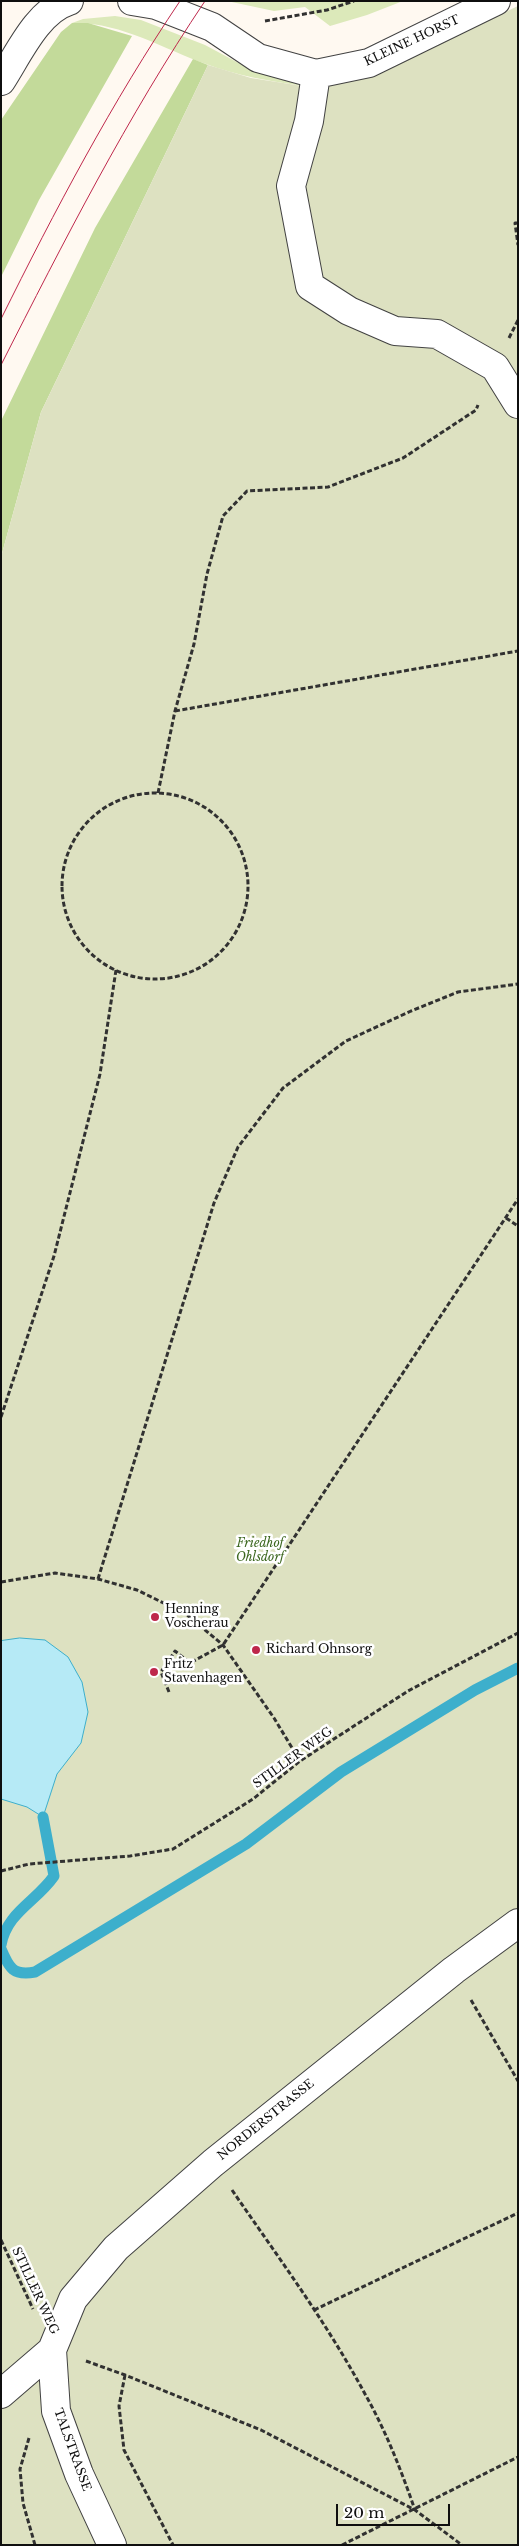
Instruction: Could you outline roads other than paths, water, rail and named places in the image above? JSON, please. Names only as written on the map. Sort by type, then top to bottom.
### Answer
[{"type":"street","name":"KLEINE HORST","points":[[132,1],[156,6],[212,27],[258,58],[316,74],[369,63],[496,1]]},
{"type":"street","points":[[1,81],[36,27],[48,13],[64,2]]},
{"type":"street","points":[[316,74],[309,121],[291,186],[310,286],[349,310],[395,331],[438,334],[495,367],[518,404]]},
{"type":"street","name":"NORDERSTRASSE","points":[[52,2350],[73,2299],[116,2248],[213,2162],[454,1970],[518,1922]]},
{"type":"street","points":[[1,2394],[52,2350]]},
{"type":"street","name":"TALSTRASSE","points":[[52,2350],[56,2411],[79,2474],[112,2545]]},
{"type":"water","points":[[20,1638],[45,1640],[68,1657],[82,1682],[88,1712],[81,1743],[57,1774],[43,1817],[27,1807],[1,1799],[1,1641]]},
{"type":"waterway","points":[[1,1949],[9,1966],[13,1969],[22,1973],[35,1972],[246,1844],[341,1772],[475,1690],[518,1668]]},
{"type":"waterway","points":[[1,1945],[9,1924],[54,1876],[43,1817]]},
{"type":"tram line","points":[[1,319],[85,157],[131,78],[180,1]]},
{"type":"tram line","points":[[1,365],[97,180],[149,89],[205,1]]},
{"type":"place","name":"Henning Voscherau","points":[[155,1617]]},
{"type":"place","name":"Richard Ohnsorg","points":[[256,1650]]},
{"type":"place","name":"Fritz Stavenhagen","points":[[154,1672]]},
{"type":"park label","name":"Friedhof Ohlsdorf","points":[[260,1551]]}]
